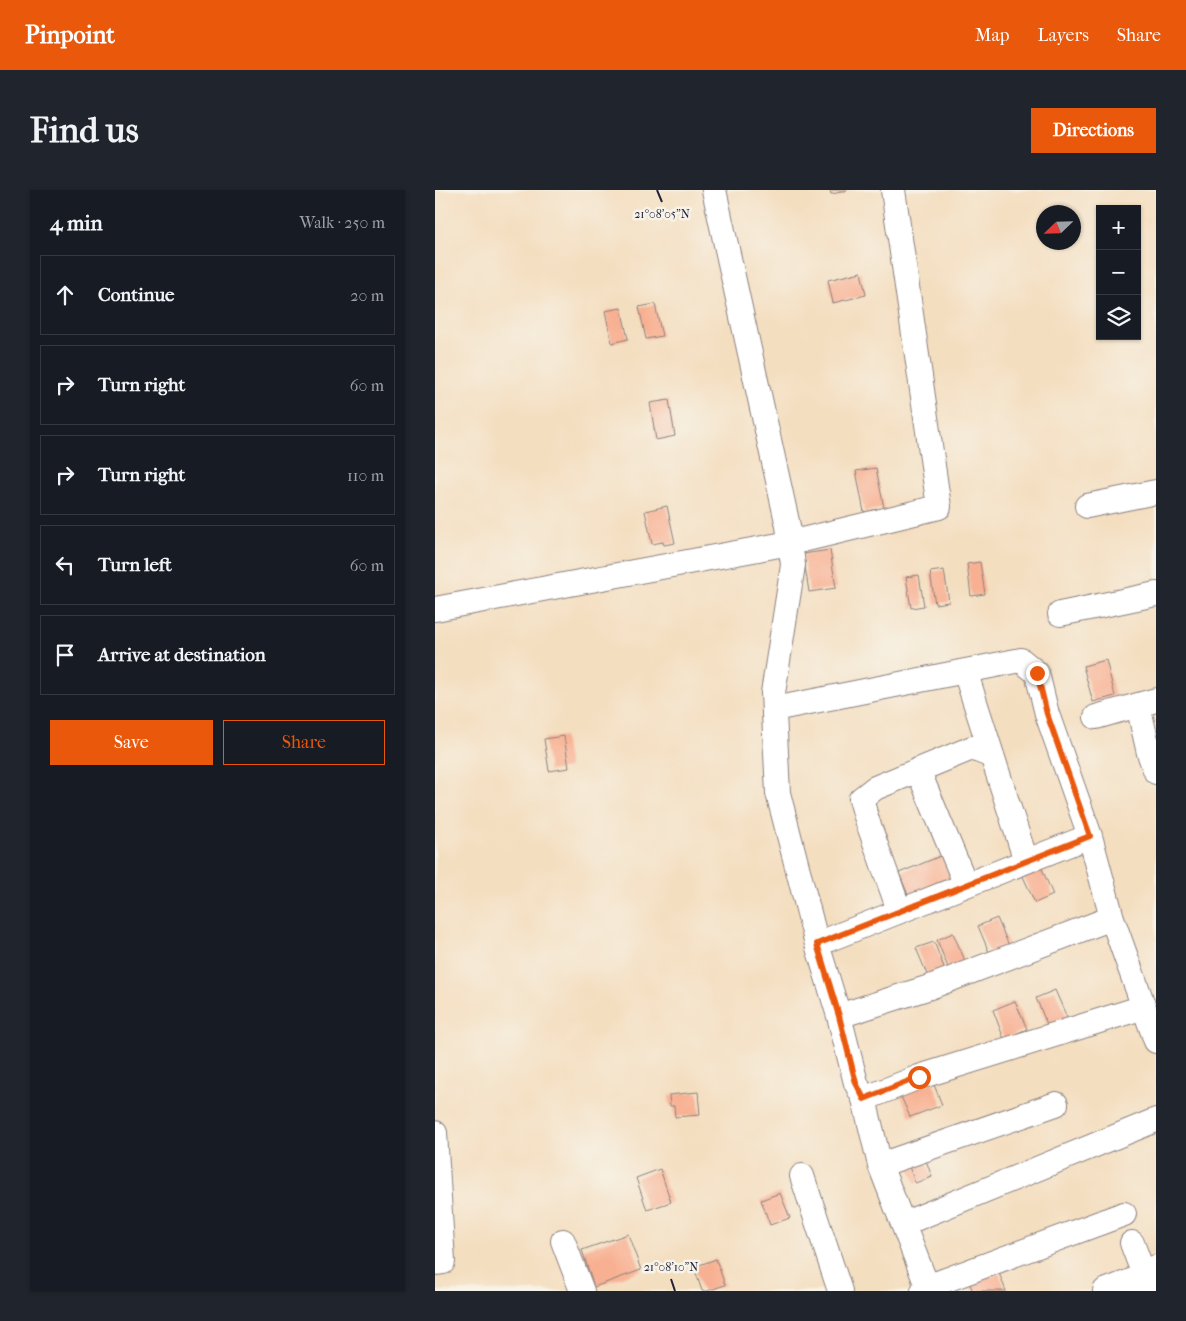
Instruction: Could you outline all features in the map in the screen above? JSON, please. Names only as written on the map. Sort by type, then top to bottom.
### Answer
[{"type":"street","points":[[714,190],[788,526],[793,565],[773,693],[778,793],[817,944],[839,1016],[856,1083],[864,1099],[880,1165],[926,1290],[1124,1214]]},
{"type":"street","points":[[435,609],[790,543],[939,507],[893,190]]},
{"type":"street","points":[[1087,506],[1156,492]]},
{"type":"street","points":[[1060,614],[1156,594]]},
{"type":"street","points":[[774,709],[1021,660],[1037,673],[1047,714],[1090,836],[1112,918],[1156,1041]]},
{"type":"street","points":[[965,671],[1026,861]]},
{"type":"street","points":[[1096,716],[1147,702],[1149,753],[1156,772]]},
{"type":"street","points":[[899,910],[861,799],[875,788],[972,748],[992,756]]},
{"type":"street","points":[[918,770],[966,885]]},
{"type":"street","points":[[817,944],[1090,836]]},
{"type":"street","points":[[839,1016],[930,987],[1112,918]]},
{"type":"street","points":[[864,1099],[919,1077],[1144,1007]]},
{"type":"street","points":[[880,1165],[1055,1104]]},
{"type":"street","points":[[903,1224],[1156,1120]]},
{"type":"street","points":[[435,1133],[437,1192],[443,1262],[435,1263]]},
{"type":"street","points":[[802,1176],[840,1291]]},
{"type":"street","points":[[563,1240],[582,1291]]},
{"type":"street","points":[[1105,1291],[1149,1278],[1132,1243]]},
{"type":"building","points":[[830,190],[847,190],[847,191],[831,194]]},
{"type":"building","points":[[861,272],[866,295],[833,303],[828,280]]},
{"type":"building","points":[[655,304],[662,336],[646,339],[639,307]]},
{"type":"building","points":[[621,308],[628,339],[612,343],[605,311]]},
{"type":"building","points":[[669,400],[675,436],[656,440],[650,403]]},
{"type":"building","points":[[876,468],[884,508],[864,512],[856,471]]},
{"type":"building","points":[[667,506],[675,543],[664,545],[663,542],[652,544],[645,511]]},
{"type":"building","points":[[830,550],[836,588],[809,592],[803,554]]},
{"type":"building","points":[[980,562],[985,594],[971,596],[967,564]]},
{"type":"building","points":[[944,570],[949,602],[935,604],[930,572]]},
{"type":"building","points":[[919,575],[924,606],[911,608],[906,577]]},
{"type":"building","points":[[1106,660],[1115,696],[1093,702],[1083,666]]},
{"type":"building","points":[[564,736],[569,768],[549,771],[544,739]]},
{"type":"building","points":[[943,855],[952,877],[908,895],[899,873]]},
{"type":"building","points":[[1040,864],[1053,895],[1035,903],[1021,872]]},
{"type":"building","points":[[997,918],[1010,948],[991,957],[978,926]]},
{"type":"building","points":[[953,933],[966,963],[949,970],[937,940]]},
{"type":"building","points":[[934,942],[946,972],[929,979],[916,948]]},
{"type":"building","points":[[1055,990],[1068,1020],[1049,1029],[1036,998]]},
{"type":"building","points":[[1015,1001],[1027,1029],[1004,1039],[993,1010]]},
{"type":"building","points":[[933,1082],[942,1105],[910,1117],[900,1094]]},
{"type":"building","points":[[698,1092],[700,1115],[675,1117],[674,1106],[670,1106],[669,1095]]},
{"type":"building","points":[[924,1155],[932,1177],[915,1183],[907,1161]]},
{"type":"building","points":[[660,1169],[671,1202],[647,1210],[636,1178]]},
{"type":"building","points":[[780,1193],[790,1218],[770,1225],[761,1200]]},
{"type":"building","points":[[628,1234],[641,1270],[594,1287],[582,1250]]},
{"type":"building","points":[[716,1259],[725,1285],[702,1291],[694,1267]]},
{"type":"building","points":[[989,1272],[991,1277],[999,1273],[1006,1291],[973,1291],[968,1280]]},
{"type":"route","points":[[919,1077],[864,1099],[856,1083],[839,1016],[817,944],[1090,836],[1047,714],[1037,673]]}]
